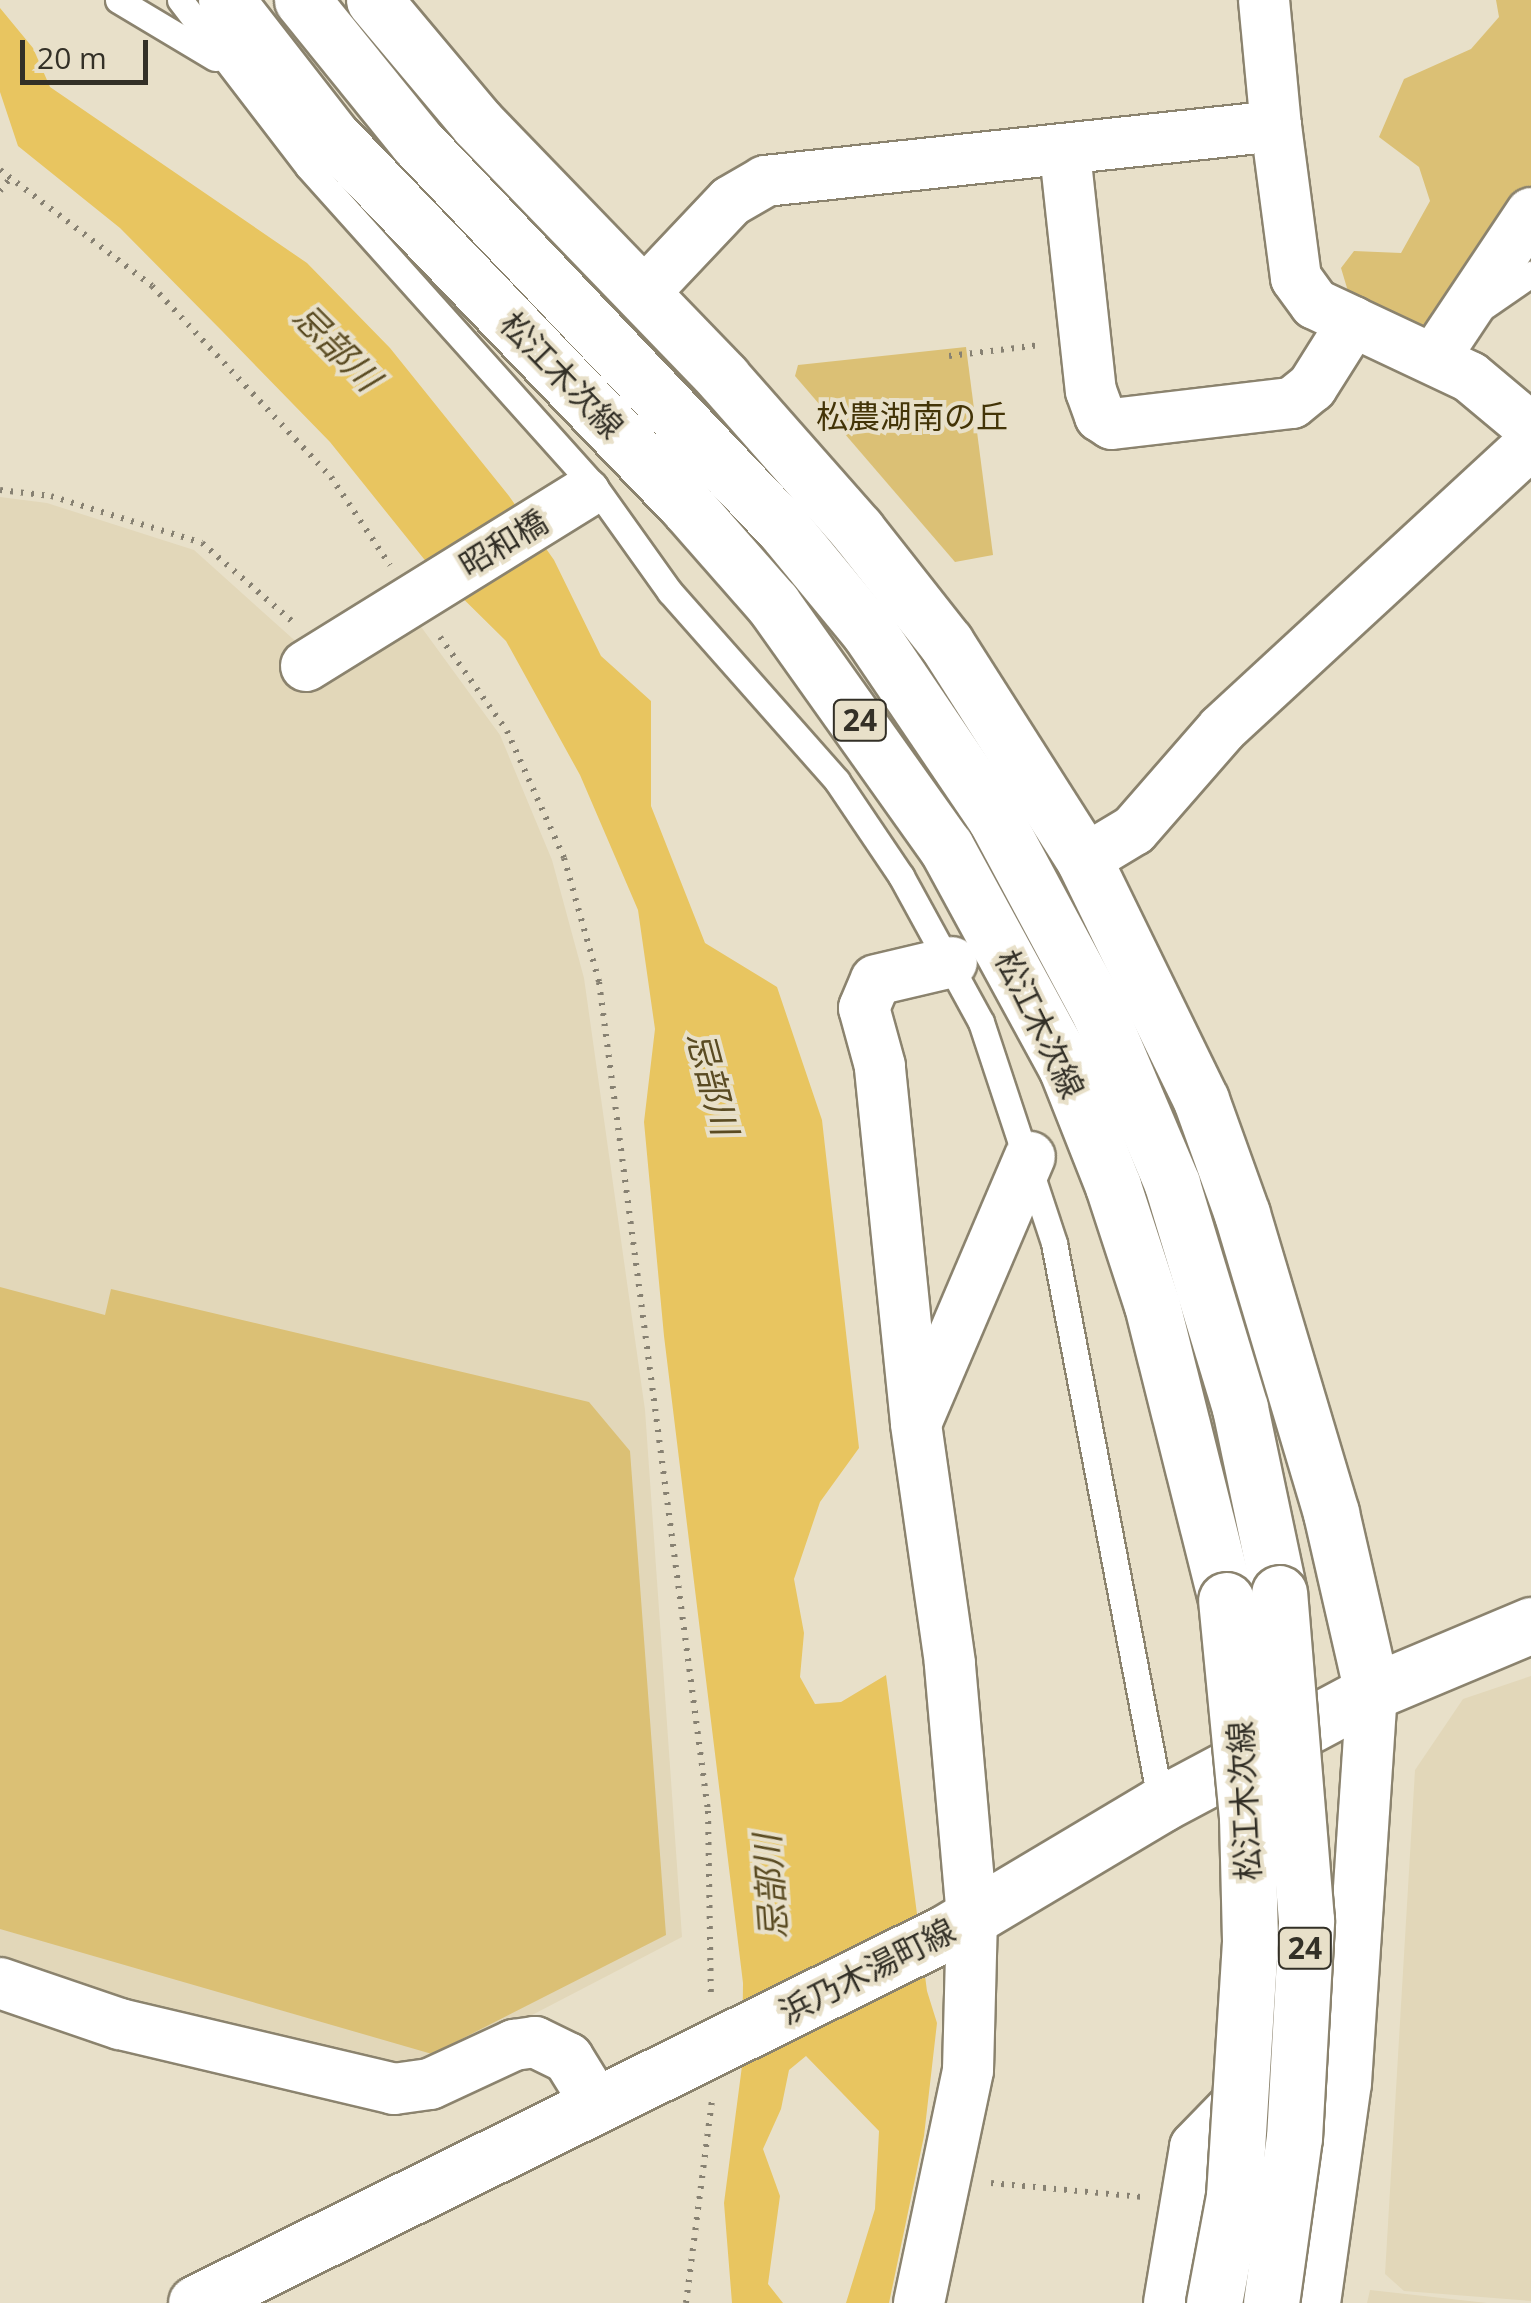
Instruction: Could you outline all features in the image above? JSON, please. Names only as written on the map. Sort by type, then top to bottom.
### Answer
[{"type":"main road","name":"松江木次線","points":[[226,0],[332,135],[686,505],[773,604],[946,847],[1066,1067],[1113,1186],[1157,1324],[1226,1600],[1247,1817],[1250,1940],[1234,2196],[1214,2303]]},
{"type":"main road","name":"松江木次線","points":[[302,0],[417,142],[784,529],[869,632],[995,818],[1100,1014],[1172,1184],[1240,1408],[1279,1593],[1306,1920],[1294,2138],[1271,2303]]},
{"type":"main road","points":[[374,0],[478,124],[790,450],[946,643],[1084,860],[1201,1100],[1242,1214],[1331,1513],[1372,1692]]},
{"type":"main road","name":"浜乃木湯町線","points":[[196,2303],[958,1925],[1161,1804],[1372,1692],[1531,1625]]},
{"type":"street","points":[[1264,0],[1296,278],[1316,304],[1353,322],[1443,343],[1531,428]]},
{"type":"street","points":[[642,295],[732,201],[765,181],[1065,153],[1276,126]]},
{"type":"street","points":[[1065,153],[1094,405],[1100,416],[1124,424],[1292,403],[1312,387],[1353,322]]},
{"type":"street","points":[[1443,343],[1531,213]]},
{"type":"street","points":[[1084,860],[1134,830],[1222,729],[1531,444]]},
{"type":"street","name":"昭和橋","points":[[315,657],[590,490]]},
{"type":"street","points":[[919,2303],[968,2070],[958,1925],[950,1663],[916,1423],[880,1066],[864,1008],[876,980],[952,962]]},
{"type":"street","points":[[916,1423],[1030,1157]]},
{"type":"street","points":[[1315,2303],[1346,2083],[1372,1692]]},
{"type":"street","points":[[0,1984],[120,2024],[394,2089],[430,2084],[514,2045],[535,2042],[568,2058],[597,2105]]},
{"type":"street","points":[[1169,2303],[1194,2147],[1232,2108],[1346,2083]]},
{"type":"lane","points":[[118,0],[223,63]]},
{"type":"lane","points":[[180,0],[223,63],[590,490],[670,592],[838,781],[952,962],[981,1022],[1030,1157],[1076,1344],[1161,1804]]},
{"type":"lane","points":[[1443,343],[1531,274]]},
{"type":"path","points":[[0,170],[152,286],[331,477],[507,730],[564,858],[599,982],[708,1811],[721,2045],[686,2303]]},
{"type":"path","points":[[0,191],[11,177]]},
{"type":"path","points":[[949,356],[1086,339]]},
{"type":"path","points":[[0,490],[51,496],[202,543],[315,657]]},
{"type":"path","points":[[946,2180],[1184,2201]]},
{"type":"shaded area","points":[[0,497],[47,503],[194,550],[302,647],[411,613],[500,735],[552,860],[584,978],[645,1410],[682,1937],[428,2069],[385,2074],[135,2006],[0,1961]]},
{"type":"shaded area","points":[[1531,1676],[1531,2301],[1404,2291],[1385,2274],[1415,1770],[1463,1699]]},
{"type":"shaded area","points":[[1370,2290],[1487,2303],[1367,2303]]},
{"type":"green space","points":[[1496,0],[1531,0],[1531,186],[1432,333],[1353,308],[1341,268],[1354,251],[1401,253],[1430,201],[1419,167],[1379,137],[1404,79],[1471,49],[1499,17]]},
{"type":"green space","name":"松農湖南の丘","points":[[966,347],[993,555],[955,562],[795,376],[798,365]]},
{"type":"green space","points":[[0,1287],[105,1315],[111,1289],[589,1402],[630,1451],[666,1935],[432,2054],[0,1929]]},
{"type":"water","name":"忌部川","points":[[0,8],[33,48],[50,87],[307,263],[390,348],[509,496],[554,560],[601,656],[651,701],[651,806],[705,943],[777,987],[822,1120],[859,1448],[820,1502],[794,1579],[804,1633],[800,1677],[815,1704],[841,1702],[886,1675],[927,1991],[937,2023],[924,2136],[889,2303],[846,2303],[875,2209],[879,2131],[806,2056],[789,2070],[781,2109],[763,2149],[780,2196],[768,2284],[783,2303],[732,2303],[724,2203],[742,2066],[743,1983],[664,1336],[644,1122],[655,1029],[638,910],[580,775],[506,641],[428,564],[330,442],[222,331],[120,228],[18,146],[0,92]]}]
